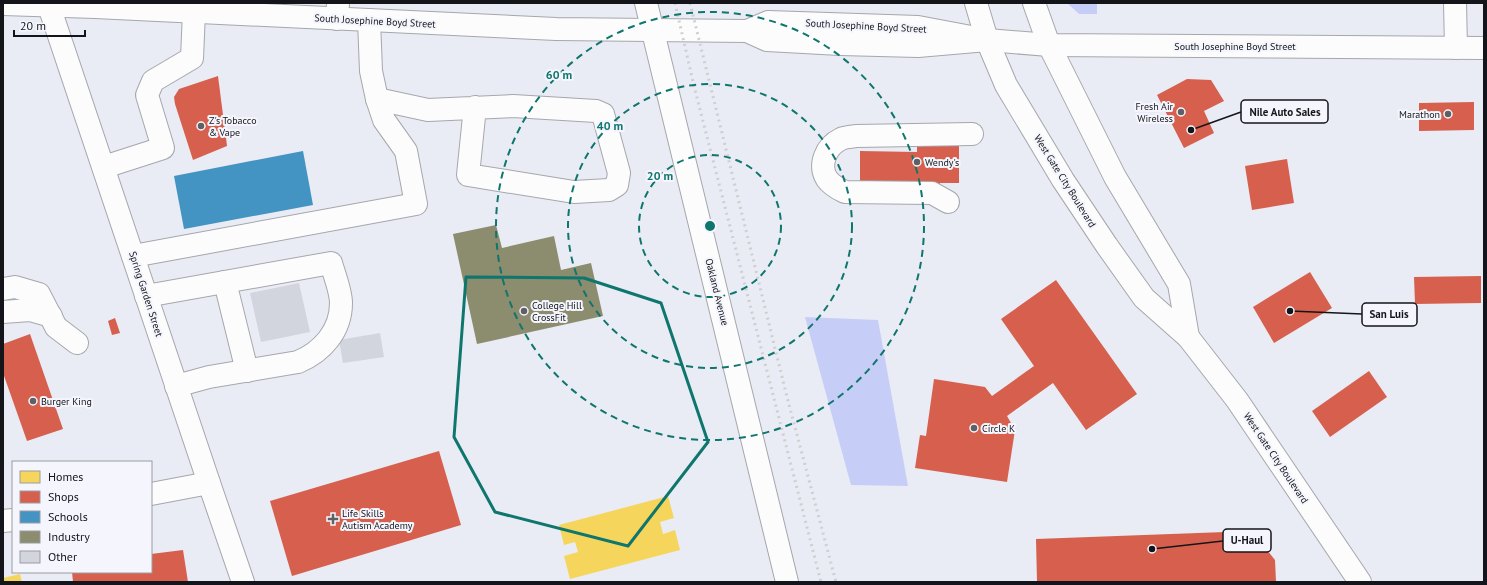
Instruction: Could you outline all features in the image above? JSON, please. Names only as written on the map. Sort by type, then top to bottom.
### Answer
[{"type":"main road","name":"Oakland Avenue","points":[[646,3],[788,582]]},
{"type":"main road","name":"West Gate City Boulevard","points":[[976,3],[987,40],[1006,85],[1062,180],[1144,298],[1188,337],[1237,400],[1360,582]]},
{"type":"main road","name":"West Gate City Boulevard","points":[[1034,3],[1050,45],[1115,177],[1179,284],[1188,337]]},
{"type":"main road","points":[[1455,3],[1456,48]]},
{"type":"main road","name":"South Josephine Boyd Street","points":[[3,4],[50,4],[194,12],[338,11],[369,20],[556,29],[747,31],[768,22],[918,27],[987,40],[1050,45],[1484,48]]},
{"type":"main road","name":"Spring Garden Street","points":[[50,4],[208,484],[243,582]]},
{"type":"main road","points":[[104,167],[163,148],[147,95],[153,81],[192,58],[194,12]]},
{"type":"main road","points":[[133,256],[416,204],[406,151],[384,120],[377,99],[371,71],[369,20]]},
{"type":"main road","points":[[377,99],[428,110],[475,107],[513,106],[596,111],[603,114],[619,172],[617,185],[609,190],[574,192],[468,174],[475,107]]},
{"type":"main road","points":[[948,202],[932,193],[845,192],[836,187],[827,179],[823,170],[824,160],[833,143],[842,138],[856,136],[972,134]]},
{"type":"main road","points":[[146,296],[331,263],[341,302],[339,319],[324,346],[311,357],[298,362],[209,377],[176,386]]},
{"type":"main road","points":[[225,282],[247,370]]},
{"type":"main road","points":[[3,289],[15,287],[39,294],[56,327],[77,343]]},
{"type":"main road","points":[[3,312],[30,310],[51,316]]},
{"type":"main road","points":[[152,494],[208,484]]},
{"type":"highlighted area","points":[[466,277],[584,278],[661,303],[708,442],[628,546],[495,512],[454,437]]},
{"type":"shaded area","points":[[1067,3],[1097,3],[1097,14],[1079,14]]},
{"type":"shaded area","points":[[805,317],[878,320],[908,486],[851,485]]},
{"type":"building: Homes","points":[[668,496],[674,518],[660,522],[663,534],[675,530],[680,550],[570,579],[564,556],[578,552],[575,542],[564,545],[559,525]]},
{"type":"building: Homes","points":[[20,574],[22,582],[3,582],[3,578]]},
{"type":"building: Shops","points":[[218,76],[227,146],[193,160],[174,97],[179,89]]},
{"type":"building: Shops","points":[[1187,79],[1211,80],[1224,101],[1204,111],[1214,133],[1184,148],[1157,95]]},
{"type":"building: Shops","points":[[1474,102],[1474,130],[1419,131],[1419,103]]},
{"type":"building: Shops","points":[[917,143],[959,143],[959,183],[940,183],[939,187],[860,186],[860,151],[917,152]]},
{"type":"building: Shops","points":[[1287,159],[1294,203],[1252,210],[1245,166]]},
{"type":"building: Shops","points":[[1310,272],[1332,308],[1274,343],[1253,307]]},
{"type":"building: Shops","points":[[1481,276],[1481,303],[1415,304],[1414,277]]},
{"type":"building: Shops","points":[[1056,280],[1137,394],[1086,430],[1053,383],[1007,416],[1015,430],[1007,482],[915,468],[920,435],[926,436],[934,379],[985,387],[992,396],[1034,366],[1001,319]]},
{"type":"building: Shops","points":[[115,318],[120,333],[112,335],[108,321]]},
{"type":"building: Shops","name":"Burger King","points":[[30,334],[63,429],[27,441],[3,373],[3,344]]},
{"type":"building: Shops","points":[[1369,371],[1387,397],[1330,437],[1312,411]]},
{"type":"building: Shops","points":[[439,451],[461,525],[292,576],[270,501]]},
{"type":"building: Shops","points":[[1252,531],[1275,560],[1276,582],[1037,582],[1036,539]]},
{"type":"building: Shops","points":[[183,550],[188,582],[73,582],[72,573],[152,573],[152,554]]},
{"type":"building: Schools","points":[[303,151],[313,205],[184,229],[174,176]]},
{"type":"building: Industry","points":[[496,225],[502,248],[554,236],[561,270],[591,263],[603,316],[477,344],[453,234]]},
{"type":"building: Other","points":[[299,283],[310,332],[261,342],[250,293]]},
{"type":"building: Other","points":[[380,333],[384,357],[343,363],[339,340]]},
{"type":"railway","points":[[675,3],[694,86],[821,582]]},
{"type":"railway","points":[[690,3],[787,397],[836,582]]},
{"type":"place","name":"Fresh Air Wireless","points":[[1181,112]]},
{"type":"place","name":"Marathon","points":[[1448,114]]},
{"type":"place","name":"Z's Tobacco & Vape","points":[[201,126]]},
{"type":"place","name":"Nile Auto Sales","points":[[1191,130]]},
{"type":"place","name":"Wendy's","points":[[917,162]]},
{"type":"place","name":"College Hill CrossFit","points":[[524,311]]},
{"type":"place","name":"San Luis","points":[[1290,311]]},
{"type":"place","name":"Burger King","points":[[33,401]]},
{"type":"place","name":"Circle K","points":[[974,428]]},
{"type":"place","name":"Life Skills Autism Academy","points":[[333,519]]},
{"type":"place","name":"U-Haul","points":[[1152,549]]}]
